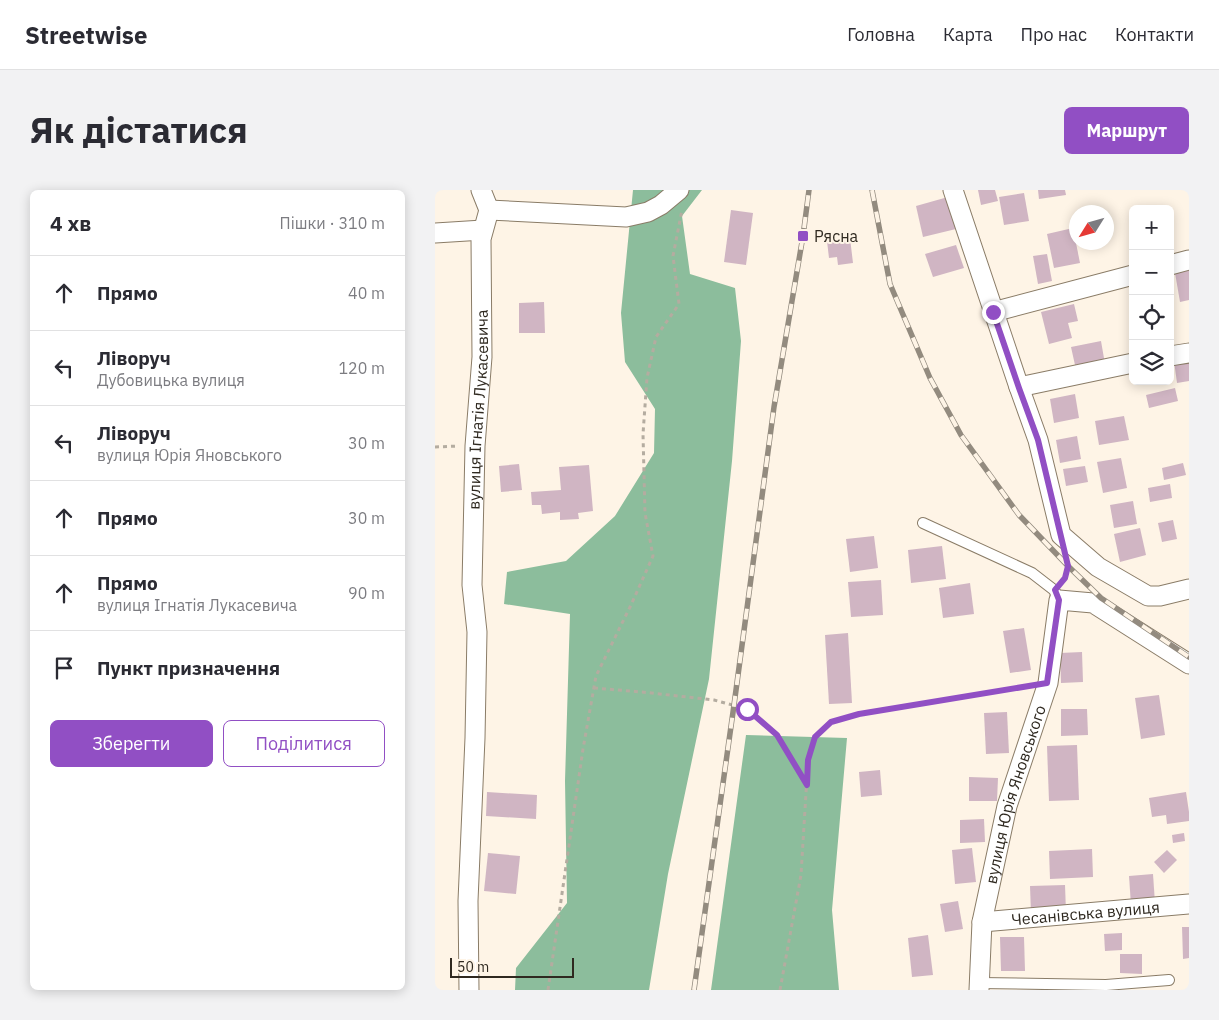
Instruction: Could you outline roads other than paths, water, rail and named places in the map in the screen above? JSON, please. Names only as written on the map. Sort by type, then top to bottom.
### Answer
[{"type":"street","points":[[481,190],[489,210],[626,217],[648,212],[661,205],[679,190]]},
{"type":"street","points":[[953,190],[1038,440],[1061,535],[1098,567],[1148,596],[1160,596],[1189,589]]},
{"type":"street","name":"вулиця Ігнатія Лукасевича","points":[[469,990],[468,901],[475,738],[477,632],[472,584],[475,446],[482,357],[481,240],[489,210]]},
{"type":"street","points":[[435,233],[483,230]]},
{"type":"street","points":[[1174,264],[1189,260]]},
{"type":"street","points":[[993,312],[1129,276]]},
{"type":"street","points":[[1019,388],[1129,364]]},
{"type":"street","points":[[1057,595],[1093,603],[1189,664]]},
{"type":"street","name":"вулиця Юрія Яновського","points":[[979,986],[982,922],[1007,806],[1047,683],[1057,595]]},
{"type":"street","name":"Чесанівська вулиця","points":[[982,922],[1189,904]]},
{"type":"lane","points":[[923,523],[1032,573],[1057,595]]},
{"type":"lane","points":[[979,986],[1106,985],[1169,980]]},
{"type":"railway","points":[[694,990],[774,407],[809,190]]},
{"type":"railway","points":[[872,190],[890,284],[930,378],[961,435],[1019,515],[1068,566],[1101,598],[1189,657]]},
{"type":"place","name":"Рясна","points":[[803,236]]}]
